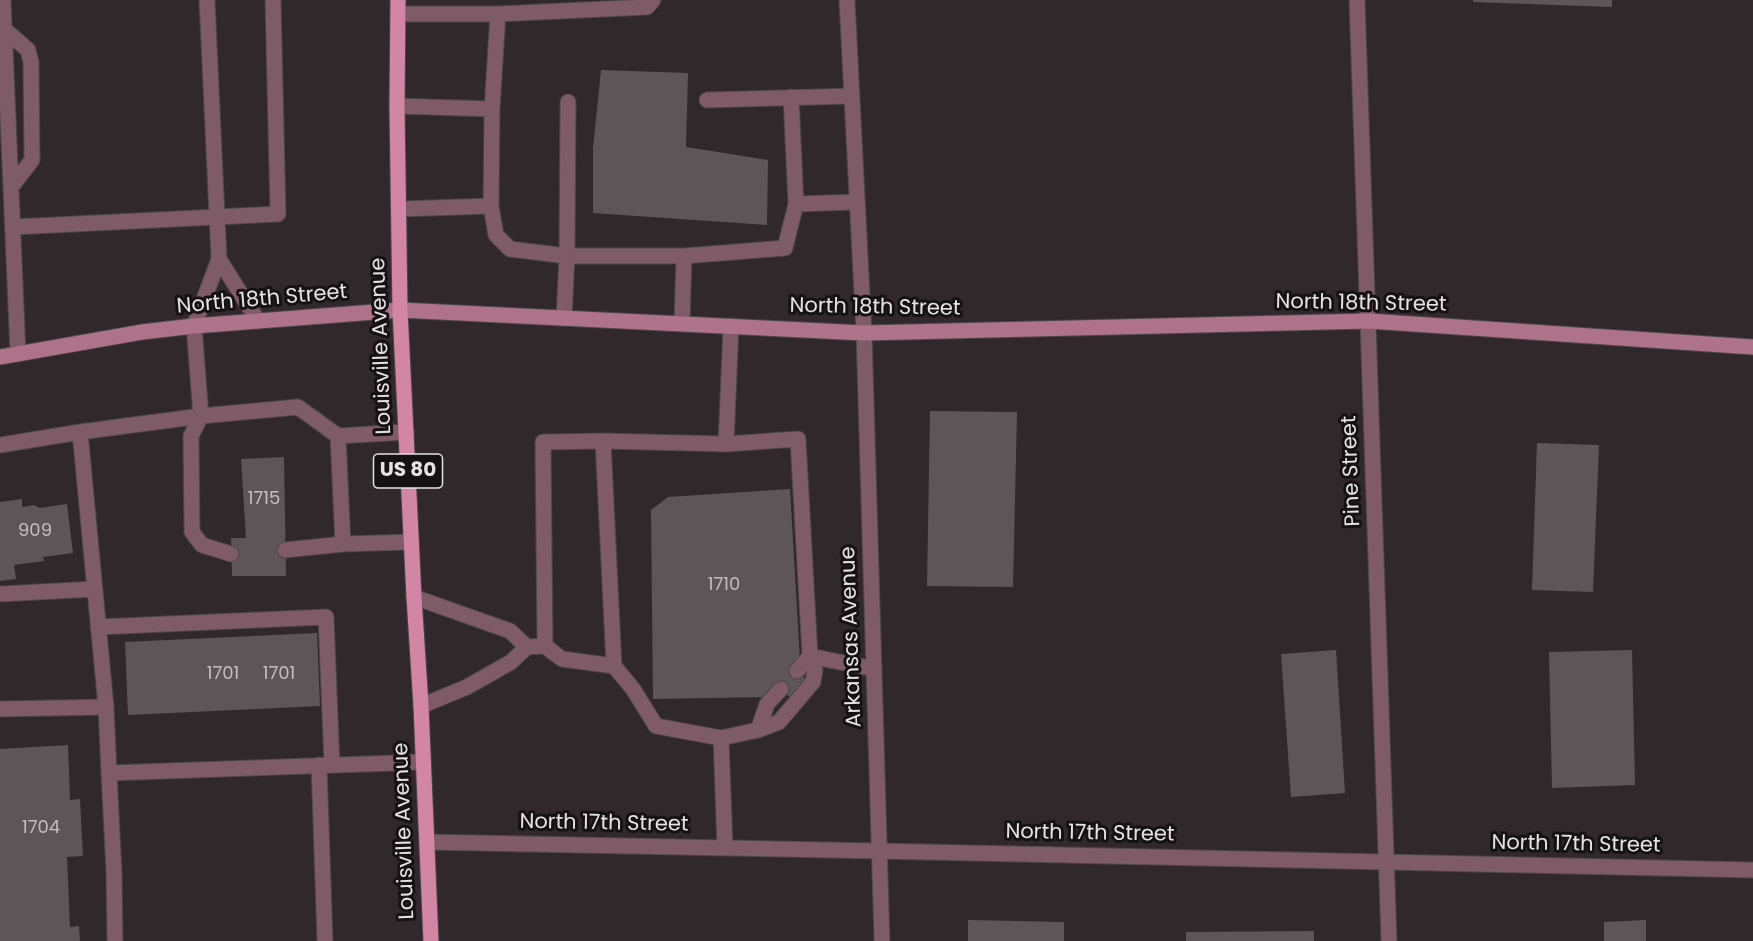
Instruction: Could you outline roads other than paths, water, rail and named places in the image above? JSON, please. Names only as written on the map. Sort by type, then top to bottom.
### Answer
[{"type":"main road","name":"Louisville Avenue","points":[[398,7],[400,310],[431,941]]},
{"type":"main road","name":"North 18th Street","points":[[0,357],[142,332],[400,310],[864,333],[1369,321],[1753,347]]},
{"type":"street","points":[[3,0],[18,354]]},
{"type":"street","points":[[207,0],[219,259],[194,326],[201,416],[191,436],[192,532],[202,546],[231,554]]},
{"type":"street","points":[[13,227],[278,214],[273,0]]},
{"type":"street","points":[[398,7],[498,14],[647,6],[653,0]]},
{"type":"street","name":"Arkansas Avenue","points":[[847,0],[864,333],[882,941]]},
{"type":"street","name":"Pine Street","points":[[1357,0],[1389,941]]},
{"type":"street","points":[[498,14],[492,109],[491,206],[496,235],[510,249],[567,256],[684,256],[785,248],[796,204],[791,97]]},
{"type":"street","points":[[4,29],[28,50],[31,62],[32,160],[12,186]]},
{"type":"street","points":[[706,100],[851,96]]},
{"type":"street","points":[[564,318],[567,256],[568,102]]},
{"type":"street","points":[[397,106],[492,109]]},
{"type":"street","points":[[796,204],[856,202]]},
{"type":"street","points":[[399,209],[491,206]]},
{"type":"street","points":[[682,323],[684,256]]},
{"type":"street","points":[[219,259],[258,321]]},
{"type":"street","points":[[726,444],[731,326]]},
{"type":"street","points":[[0,445],[201,416],[298,407],[338,436],[406,432]]},
{"type":"street","points":[[80,432],[106,707],[115,941]]},
{"type":"street","points":[[338,436],[342,544]]},
{"type":"street","points":[[545,646],[543,442],[603,441],[726,444],[798,439],[810,656],[815,670],[813,682],[779,722],[758,730],[721,738],[656,726],[633,689],[614,666],[603,441]]},
{"type":"street","points":[[285,550],[342,544],[411,542]]},
{"type":"street","points":[[0,594],[95,589]]},
{"type":"street","points":[[414,597],[510,631],[526,647]]},
{"type":"street","points":[[98,627],[326,617],[325,941]]},
{"type":"street","points":[[421,706],[467,687],[511,662],[526,647],[545,646],[562,659],[614,666]]},
{"type":"street","points":[[810,656],[874,669]]},
{"type":"street","points":[[797,671],[810,656]]},
{"type":"street","points":[[758,730],[767,704],[781,688]]},
{"type":"street","points":[[0,709],[106,707]]},
{"type":"street","points":[[721,738],[725,847]]},
{"type":"street","points":[[109,773],[423,762]]},
{"type":"street","name":"North 17th Street","points":[[427,843],[879,850],[1753,870]]}]
